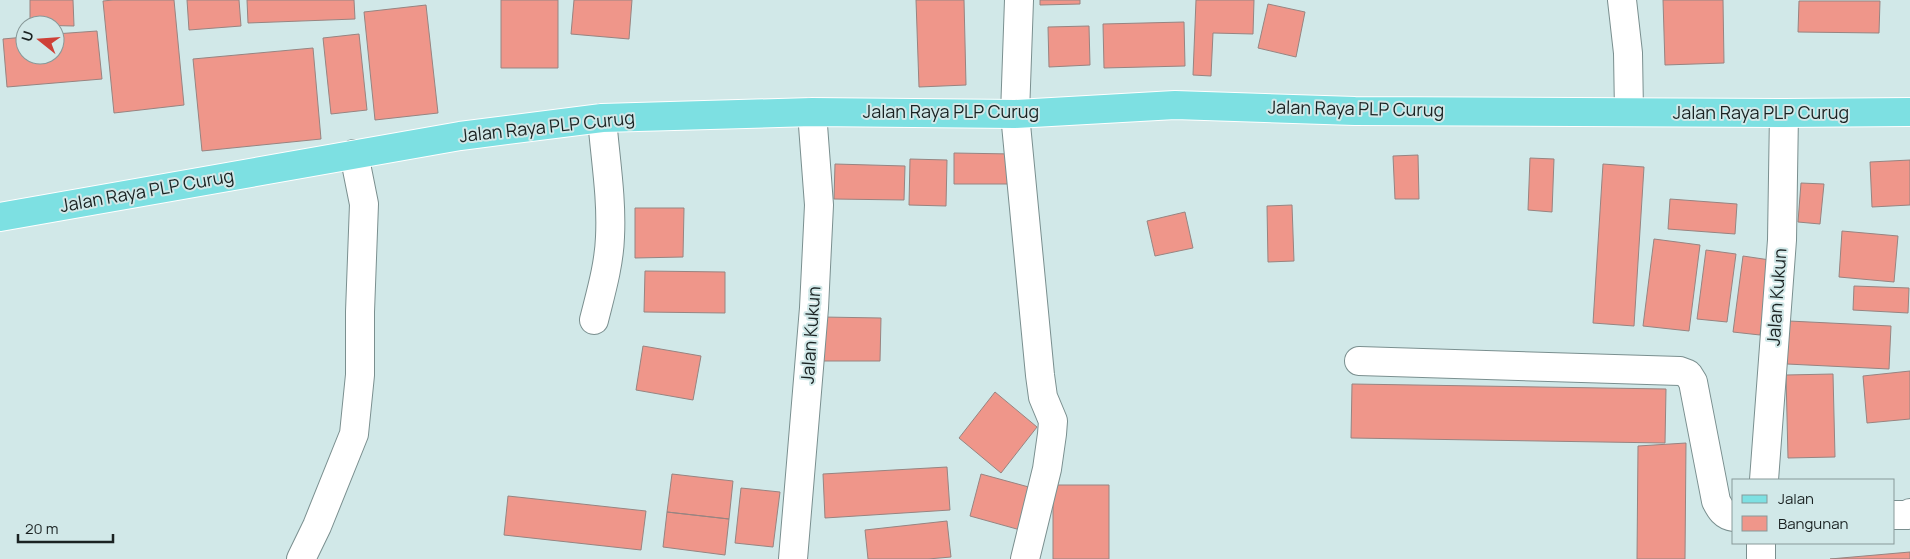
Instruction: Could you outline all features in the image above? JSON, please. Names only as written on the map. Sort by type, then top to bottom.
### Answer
[{"type":"main road","name":"Jalan Raya PLP Curug","points":[[0,217],[460,136],[602,118],[812,112],[1015,114],[1175,105],[1355,111],[1910,112]]},
{"type":"street","points":[[1019,0],[1015,114],[1039,368],[1043,397],[1053,420],[1047,468],[1025,559]]},
{"type":"street","points":[[1622,0],[1628,53],[1629,112]]},
{"type":"street","name":"Jalan Kukun","points":[[793,559],[814,308],[819,204],[812,112]]},
{"type":"street","name":"Jalan Kukun","points":[[1764,479],[1782,240],[1784,113]]},
{"type":"street","points":[[594,320],[606,275],[610,238],[610,206],[602,118]]},
{"type":"street","points":[[301,559],[317,526],[354,434],[360,375],[364,204],[354,154]]},
{"type":"street","points":[[1359,361],[1680,371],[1688,374],[1693,382],[1716,501],[1721,510],[1728,516],[1732,517]]},
{"type":"street","points":[[1895,515],[1907,515],[1910,513]]},
{"type":"street","points":[[1761,544],[1761,559]]},
{"type":"building","points":[[30,0],[73,0],[74,26],[65,26],[65,15],[30,15]]},
{"type":"building","points":[[174,0],[184,105],[114,113],[103,1]]},
{"type":"building","points":[[187,0],[239,0],[241,26],[189,30]]},
{"type":"building","points":[[247,0],[354,0],[355,19],[248,23]]},
{"type":"building","points":[[501,0],[558,0],[558,68],[501,68]]},
{"type":"building","points":[[574,0],[632,0],[629,39],[571,34]]},
{"type":"building","points":[[916,0],[964,0],[966,85],[919,87]]},
{"type":"building","points":[[1040,0],[1080,0],[1080,4],[1040,5]]},
{"type":"building","points":[[1196,0],[1254,0],[1253,34],[1213,33],[1211,76],[1193,75]]},
{"type":"building","points":[[1663,0],[1723,0],[1724,63],[1665,65]]},
{"type":"building","points":[[1799,1],[1880,1],[1879,33],[1798,32]]},
{"type":"building","points":[[1268,4],[1305,12],[1296,57],[1258,48]]},
{"type":"building","points":[[426,5],[438,113],[375,120],[364,12]]},
{"type":"building","points":[[1184,22],[1185,66],[1104,68],[1103,24]]},
{"type":"building","points":[[1089,26],[1090,65],[1049,67],[1048,27]]},
{"type":"building","points":[[97,31],[102,79],[7,87],[3,39],[15,38],[15,65],[65,65],[65,33]]},
{"type":"building","points":[[359,34],[367,110],[331,114],[323,38]]},
{"type":"building","points":[[313,48],[321,139],[202,151],[193,59]]},
{"type":"building","points":[[954,153],[1012,154],[1012,184],[954,184]]},
{"type":"building","points":[[1418,155],[1419,199],[1395,199],[1393,156]]},
{"type":"building","points":[[1530,158],[1554,159],[1552,212],[1528,210]]},
{"type":"building","points":[[910,159],[947,160],[946,206],[909,205]]},
{"type":"building","points":[[1910,160],[1910,205],[1872,207],[1870,162]]},
{"type":"building","points":[[835,164],[905,166],[904,200],[834,199]]},
{"type":"building","points":[[1603,164],[1644,167],[1634,326],[1593,323]]},
{"type":"building","points":[[1801,183],[1824,184],[1820,224],[1798,222]]},
{"type":"building","points":[[1670,199],[1737,204],[1735,234],[1668,229]]},
{"type":"building","points":[[1292,205],[1294,261],[1268,262],[1267,206]]},
{"type":"building","points":[[635,208],[684,208],[683,257],[635,258]]},
{"type":"building","points":[[1185,212],[1193,248],[1155,256],[1147,221]]},
{"type":"building","points":[[1842,231],[1898,236],[1894,282],[1839,277]]},
{"type":"building","points":[[1654,239],[1700,245],[1689,331],[1643,326]]},
{"type":"building","points":[[1706,250],[1736,254],[1727,322],[1697,319]]},
{"type":"building","points":[[1743,256],[1770,260],[1760,335],[1733,332]]},
{"type":"building","points":[[645,271],[725,272],[725,313],[644,312]]},
{"type":"building","points":[[1854,286],[1909,288],[1908,313],[1853,310]]},
{"type":"building","points":[[823,317],[881,318],[880,361],[823,361]]},
{"type":"building","points":[[1789,321],[1891,326],[1889,369],[1787,364]]},
{"type":"building","points":[[643,346],[701,356],[693,400],[636,390]]},
{"type":"building","points":[[1910,371],[1910,419],[1867,423],[1863,376]]},
{"type":"building","points":[[1833,374],[1835,457],[1788,458],[1786,375]]},
{"type":"building","points":[[1352,384],[1666,389],[1665,443],[1351,438]]},
{"type":"building","points":[[995,392],[1037,427],[1001,473],[959,438]]},
{"type":"building","points":[[1686,443],[1685,559],[1637,559],[1638,446]]},
{"type":"building","points":[[947,467],[950,510],[825,518],[823,474]]},
{"type":"building","points":[[672,474],[733,481],[729,519],[667,512]]},
{"type":"building","points":[[981,474],[1036,489],[1024,531],[970,516]]},
{"type":"building","points":[[1053,485],[1109,485],[1109,559],[1053,559]]},
{"type":"building","points":[[741,488],[780,492],[773,547],[735,543]]},
{"type":"building","points":[[508,496],[646,511],[641,550],[504,535]]},
{"type":"building","points":[[667,512],[729,519],[725,555],[663,547]]},
{"type":"building","points":[[947,521],[951,557],[868,559],[865,530]]},
{"type":"building","points":[[1910,552],[1910,559],[1830,559]]}]
